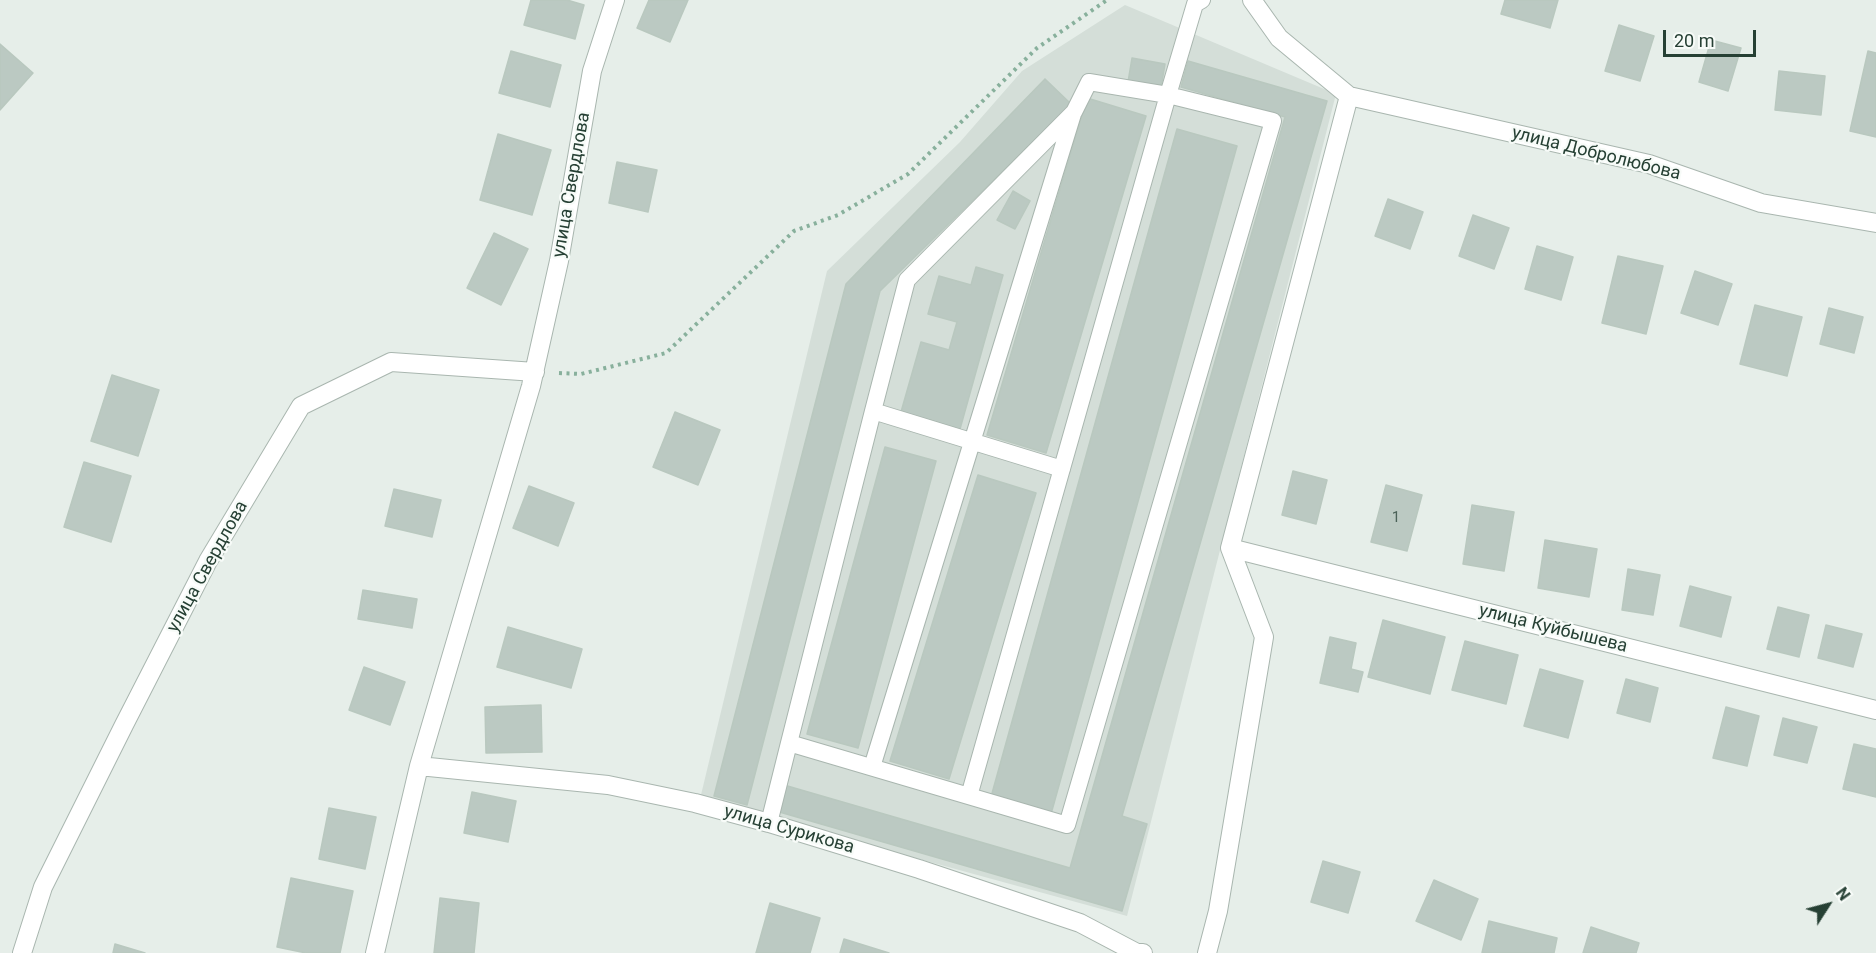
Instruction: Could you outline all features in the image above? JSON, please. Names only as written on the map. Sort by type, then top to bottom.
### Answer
[{"type":"street","name":"улица Свердлова","points":[[375,953],[419,766],[534,372],[559,261],[592,71],[615,0]]},
{"type":"street","points":[[1207,953],[1218,911],[1264,637],[1230,548],[1349,96],[1279,38],[1252,0]]},
{"type":"street","name":"улица Добролюбова","points":[[1349,96],[1648,164],[1761,203],[1876,223]]},
{"type":"street","name":"улица Свердлова","points":[[22,953],[43,887],[124,725],[208,561],[301,406],[391,362],[534,372]]},
{"type":"street","name":"улица Куйбышева","points":[[1230,548],[1876,710]]},
{"type":"street","name":"улица Сурикова","points":[[419,766],[608,785],[696,803],[919,869],[1080,923],[1137,953],[1143,953]]},
{"type":"lane","points":[[969,796],[1168,95],[1195,4],[1202,0]]},
{"type":"lane","points":[[789,742],[872,767],[969,796],[1067,825],[1274,121],[1168,95],[1089,81],[1074,112],[872,767]]},
{"type":"lane","points":[[769,823],[907,280],[1074,112]]},
{"type":"lane","points":[[873,411],[1062,468]]},
{"type":"path","points":[[534,372],[581,374],[666,353],[794,231],[838,216],[908,174],[1037,48],[1107,0]]},
{"type":"shaded area","points":[[1125,5],[1336,94],[1127,916],[700,799],[827,271],[960,142],[1022,71]]},
{"type":"building","points":[[531,0],[567,0],[584,5],[575,39],[524,25]]},
{"type":"building","points":[[649,0],[688,0],[670,42],[637,28]]},
{"type":"building","points":[[1505,0],[1558,0],[1550,28],[1501,14]]},
{"type":"building","points":[[1619,25],[1654,36],[1640,81],[1605,71]]},
{"type":"building","points":[[1711,40],[1741,48],[1728,91],[1699,82]]},
{"type":"building","points":[[0,44],[33,73],[0,110]]},
{"type":"building","points":[[511,51],[561,65],[550,107],[499,93]]},
{"type":"building","points":[[1868,51],[1876,53],[1876,137],[1850,131]]},
{"type":"building","points":[[1132,58],[1165,64],[1161,88],[1128,82]]},
{"type":"building","points":[[1188,61],[1327,101],[1122,816],[1147,824],[1122,911],[776,811],[784,785],[1070,868],[1285,117],[1181,87]]},
{"type":"building","points":[[1779,71],[1825,76],[1821,115],[1775,110]]},
{"type":"building","points":[[1045,79],[1071,104],[880,291],[747,805],[714,796],[846,284]]},
{"type":"building","points":[[1087,98],[1146,116],[1046,453],[987,435]]},
{"type":"building","points":[[1177,129],[1237,146],[1051,814],[991,797]]},
{"type":"building","points":[[498,134],[551,150],[532,215],[480,200]]},
{"type":"building","points":[[617,162],[657,170],[648,212],[609,203]]},
{"type":"building","points":[[1013,191],[1030,201],[1015,229],[997,220]]},
{"type":"building","points":[[1388,199],[1423,212],[1410,249],[1375,236]]},
{"type":"building","points":[[1473,215],[1509,228],[1494,269],[1459,256]]},
{"type":"building","points":[[494,233],[528,249],[501,305],[467,288]]},
{"type":"building","points":[[1537,246],[1573,257],[1561,300],[1525,289]]},
{"type":"building","points":[[1618,256],[1663,266],[1646,334],[1602,323]]},
{"type":"building","points":[[976,267],[1003,275],[960,429],[901,412],[921,342],[949,350],[957,322],[928,314],[939,276],[971,285]]},
{"type":"building","points":[[1695,271],[1732,284],[1718,325],[1681,313]]},
{"type":"building","points":[[1755,305],[1802,317],[1787,376],[1740,364]]},
{"type":"building","points":[[1829,308],[1863,317],[1854,353],[1820,344]]},
{"type":"building","points":[[112,375],[159,390],[138,456],[91,441]]},
{"type":"building","points":[[675,412],[720,430],[698,485],[653,467]]},
{"type":"building","points":[[885,447],[936,461],[858,748],[807,734]]},
{"type":"building","points":[[84,462],[131,476],[111,542],[64,527]]},
{"type":"building","points":[[1293,471],[1327,480],[1316,524],[1282,515]]},
{"type":"building","points":[[978,475],[1036,493],[949,779],[890,761]]},
{"type":"building","points":[[1386,485],[1422,495],[1407,551],[1371,542]]},
{"type":"building","points":[[529,486],[574,503],[558,546],[513,528]]},
{"type":"building","points":[[394,489],[441,500],[432,537],[385,526]]},
{"type":"building","points":[[1472,505],[1514,512],[1504,571],[1463,564]]},
{"type":"building","points":[[1545,540],[1597,549],[1589,597],[1538,588]]},
{"type":"building","points":[[1628,569],[1660,575],[1653,615],[1622,610]]},
{"type":"building","points":[[1690,586],[1731,597],[1721,637],[1680,626]]},
{"type":"building","points":[[363,590],[417,599],[412,628],[358,619]]},
{"type":"building","points":[[1778,607],[1809,615],[1799,657],[1767,649]]},
{"type":"building","points":[[1383,620],[1445,637],[1430,694],[1368,677]]},
{"type":"building","points":[[1826,625],[1862,634],[1853,667],[1818,658]]},
{"type":"building","points":[[508,627],[582,649],[571,688],[497,667]]},
{"type":"building","points":[[1330,637],[1356,643],[1351,669],[1363,672],[1358,692],[1320,683]]},
{"type":"building","points":[[1465,641],[1518,655],[1506,704],[1452,690]]},
{"type":"building","points":[[364,667],[405,682],[390,725],[349,710]]},
{"type":"building","points":[[1540,669],[1583,681],[1568,738],[1524,726]]},
{"type":"building","points":[[1626,679],[1658,688],[1650,722],[1617,713]]},
{"type":"building","points":[[541,705],[542,752],[486,753],[485,707]]},
{"type":"building","points":[[1726,707],[1759,716],[1747,766],[1713,758]]},
{"type":"building","points":[[1783,718],[1817,727],[1807,763],[1774,755]]},
{"type":"building","points":[[1854,744],[1876,749],[1876,797],[1843,789]]},
{"type":"building","points":[[472,792],[516,801],[508,842],[464,833]]},
{"type":"building","points":[[329,808],[376,817],[365,869],[319,859]]},
{"type":"building","points":[[1323,861],[1360,872],[1348,913],[1311,902]]},
{"type":"building","points":[[291,878],[353,891],[340,953],[306,953],[277,947]]},
{"type":"building","points":[[1434,880],[1478,899],[1461,940],[1416,921]]},
{"type":"building","points":[[440,898],[479,903],[474,953],[434,953]]},
{"type":"building","points":[[770,903],[820,918],[810,953],[756,953]]},
{"type":"building","points":[[1489,921],[1557,938],[1554,953],[1482,953]]},
{"type":"building","points":[[1591,927],[1639,943],[1636,953],[1583,953]]},
{"type":"building","points":[[844,939],[889,953],[840,953]]},
{"type":"building","points":[[115,944],[145,953],[113,953]]}]
